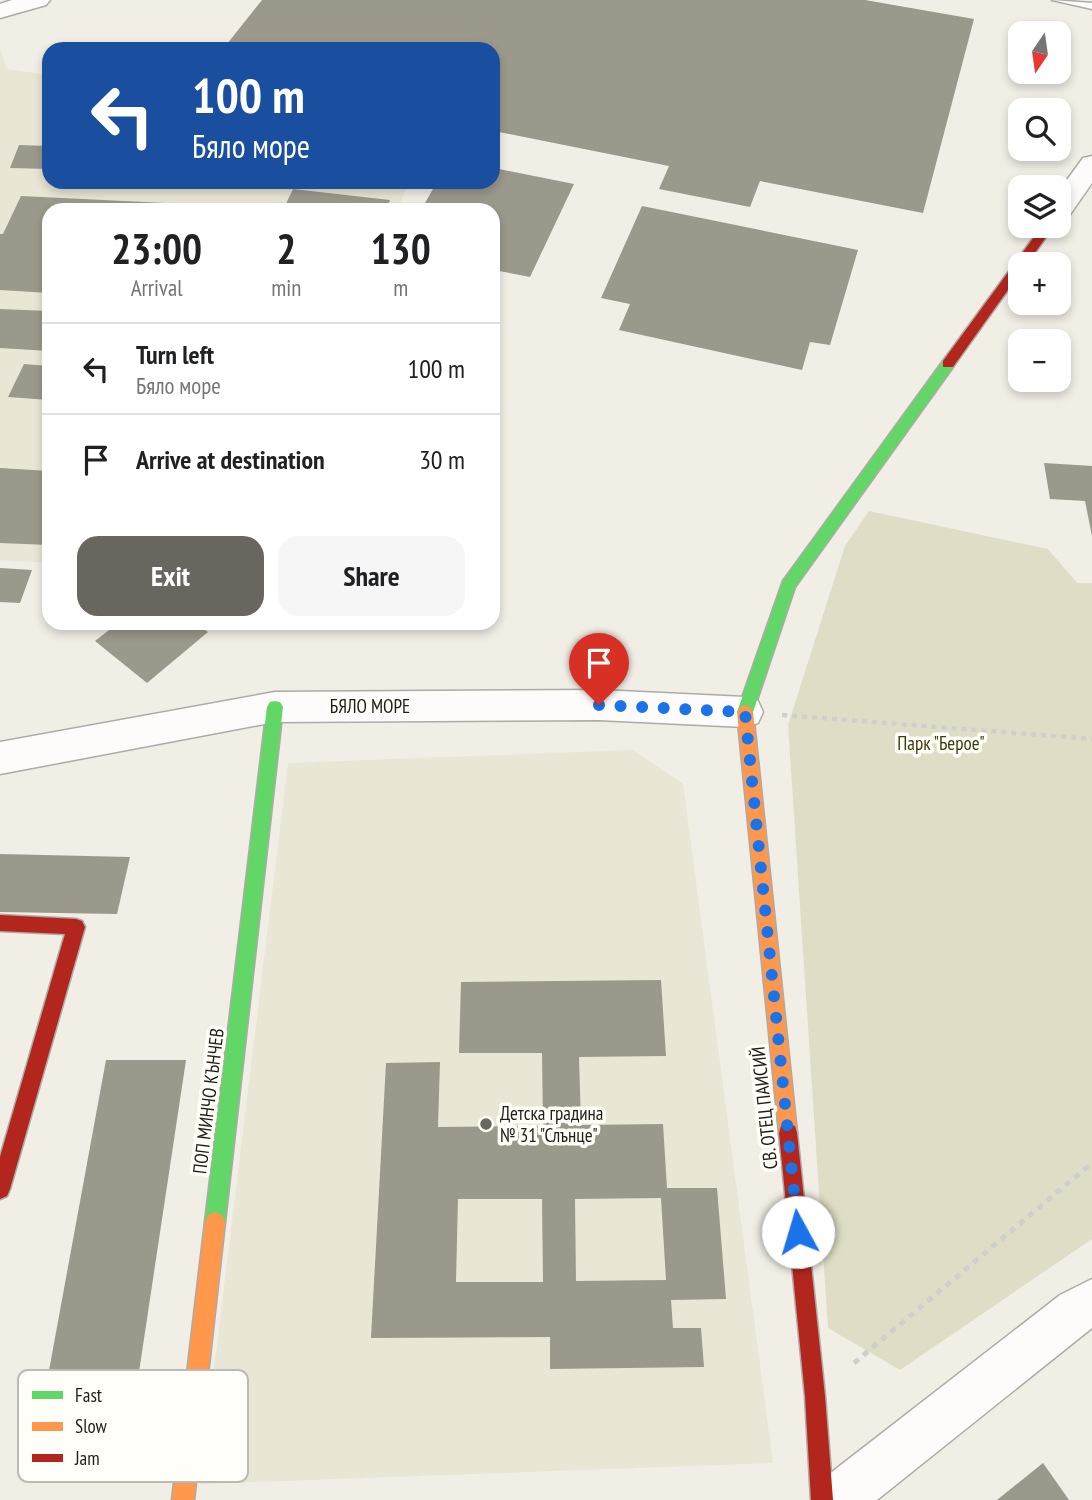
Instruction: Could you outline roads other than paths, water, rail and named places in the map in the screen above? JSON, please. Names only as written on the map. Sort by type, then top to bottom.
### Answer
[{"type":"street","points":[[0,11],[38,0]]},
{"type":"street","points":[[1071,193],[1092,164]]},
{"type":"street","points":[[745,712],[788,585],[1039,238]]},
{"type":"street","name":"БЯЛО МОРЕ","points":[[0,758],[275,707],[599,705],[745,712]]},
{"type":"street","name":"ПОП МИНЧО КЪНЧЕВ","points":[[199,1370],[275,707]]},
{"type":"street","name":"СВ. ОТЕЦ ПАИСИЙ","points":[[745,712],[815,1396],[822,1500]]},
{"type":"street","points":[[0,923],[76,927],[0,1189]]},
{"type":"street","points":[[837,1500],[1076,1311],[1092,1302]]},
{"type":"street","name":"ПОП МИНЧО КЪНЧЕВ","points":[[184,1500],[186,1482]]},
{"type":"lane","points":[[1058,0],[1092,6]]},
{"type":"place","name":"Детска градина № 31 \"Слънце\"","points":[[486,1124]]},
{"type":"park label","name":"Парк \"Берое\"","points":[[941,743]]}]
